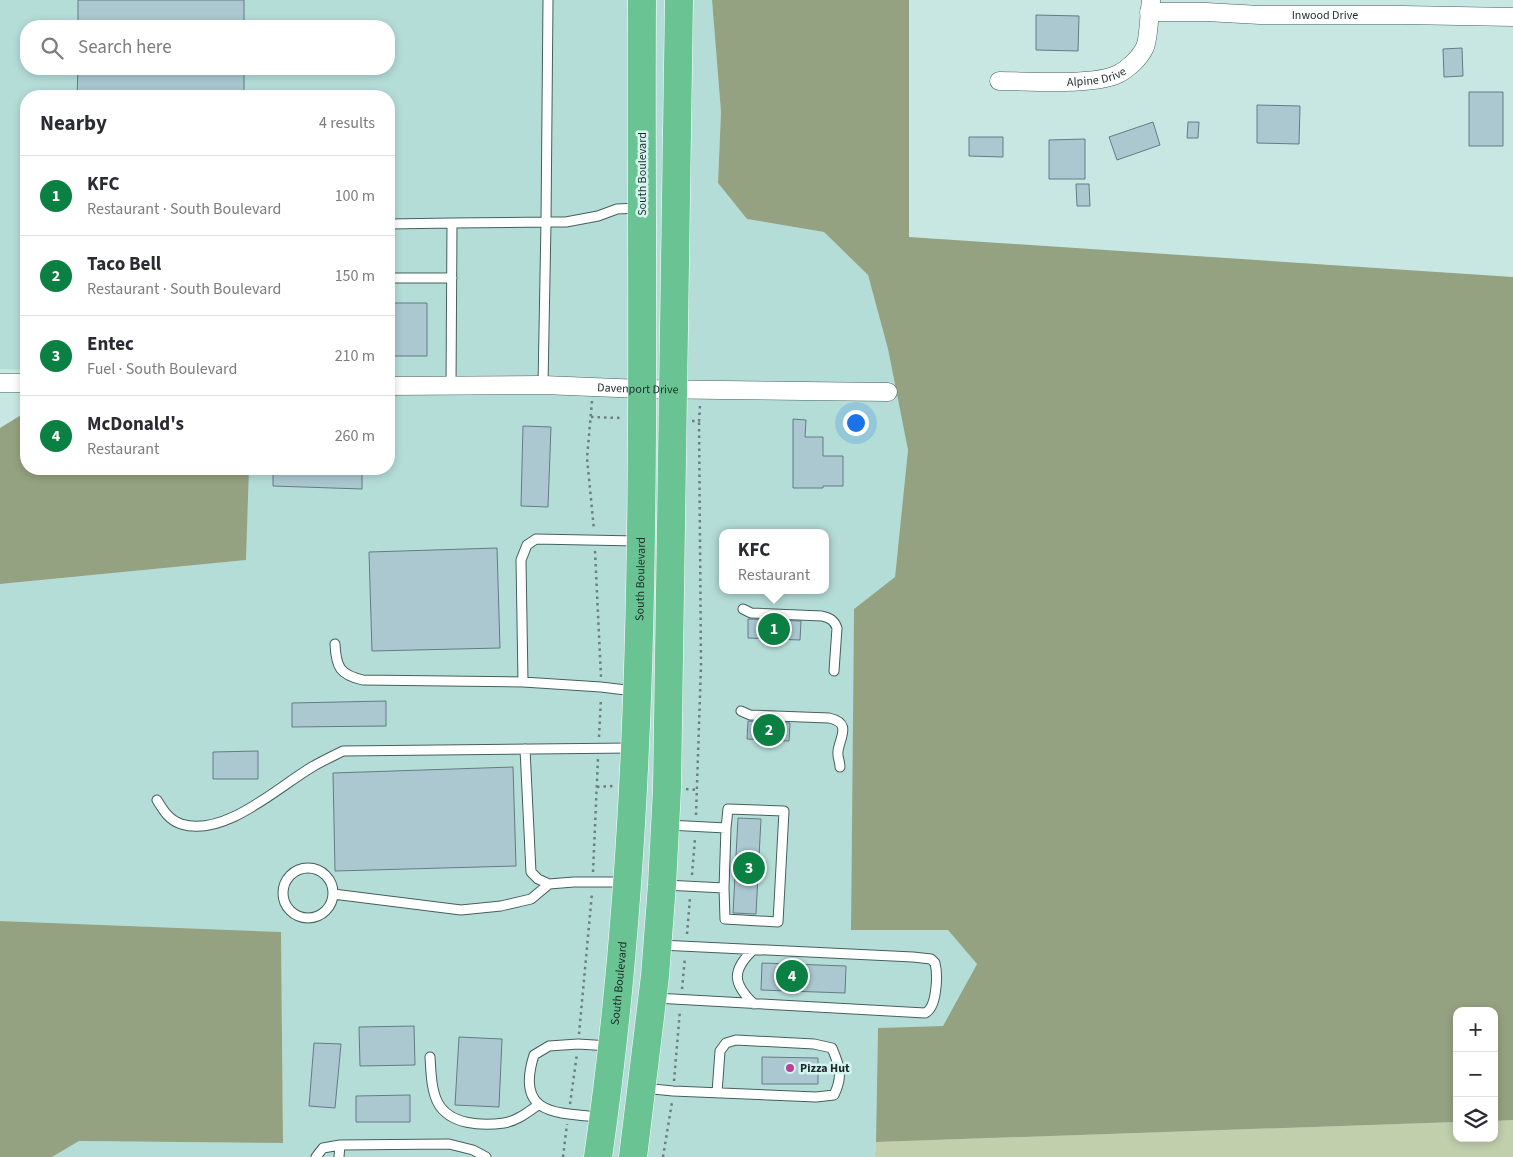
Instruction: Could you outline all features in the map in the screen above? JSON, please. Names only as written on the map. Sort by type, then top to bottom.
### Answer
[{"type":"highway","name":"South Boulevard","points":[[598,1157],[612,1046],[627,882],[635,748],[642,389],[642,0]]},
{"type":"highway","points":[[634,1157],[654,987],[665,825],[672,518],[679,0]]},
{"type":"highway","points":[[641,457],[650,449],[662,450],[666,459],[672,518]]},
{"type":"highway","points":[[627,882],[638,885],[645,893],[650,906],[653,921],[654,987]]},
{"type":"street","name":"Inwood Drive","points":[[1150,6],[1260,15],[1513,17]]},
{"type":"street","name":"Alpine Drive","points":[[999,81],[1078,81],[1103,79],[1118,74],[1132,64],[1145,47],[1150,6]]},
{"type":"street","points":[[0,383],[20,383]]},
{"type":"street","name":"Davenport Drive","points":[[395,386],[544,385],[642,389],[888,392]]},
{"type":"lane","points":[[544,385],[548,0]]},
{"type":"lane","points":[[395,224],[566,222],[598,216],[618,209],[642,207]]},
{"type":"lane","points":[[452,223],[452,386]]},
{"type":"lane","points":[[395,278],[452,278]]},
{"type":"lane","points":[[523,682],[521,560],[527,545],[536,539],[640,541]]},
{"type":"lane","points":[[743,609],[751,613],[830,618],[835,622],[837,628],[834,671]]},
{"type":"lane","points":[[335,644],[336,661],[343,671],[364,680],[523,682],[637,691]]},
{"type":"lane","points":[[741,711],[750,715],[829,718],[836,720],[841,724],[843,732],[838,751],[840,767]]},
{"type":"lane","points":[[157,800],[166,814],[180,824],[196,826],[216,824],[249,808],[278,791],[312,767],[343,751],[635,748]]},
{"type":"lane","points":[[525,749],[530,872],[538,879],[549,884],[627,882]]},
{"type":"lane","points":[[728,809],[784,811],[778,922],[725,919],[724,888],[728,809]]},
{"type":"lane","points":[[665,825],[726,828]]},
{"type":"lane","points":[[305,867],[314,868],[322,872],[332,885],[333,894],[328,909],[314,918],[306,919],[291,913],[283,899],[282,890],[284,882],[290,875],[305,867]]},
{"type":"lane","points":[[333,894],[461,910],[501,906],[531,899],[549,884]]},
{"type":"lane","points":[[662,885],[724,888]]},
{"type":"lane","points":[[654,987],[681,1000],[925,1013],[929,1012],[934,1005],[937,970],[935,963],[931,959],[913,957],[657,945]]},
{"type":"lane","points":[[753,950],[744,958],[738,971],[738,982],[742,993],[754,1004]]},
{"type":"lane","points":[[643,1088],[673,1091],[717,1093],[816,1097],[834,1094],[839,1084],[840,1073],[832,1048],[814,1044],[736,1040],[726,1043],[720,1051],[717,1093]]},
{"type":"lane","points":[[604,1117],[550,1111],[538,1105],[529,1092],[528,1071],[534,1055],[549,1046],[578,1044],[612,1046]]},
{"type":"lane","points":[[430,1057],[437,1102],[446,1112],[459,1120],[473,1123],[505,1122],[523,1115],[538,1105]]},
{"type":"lane","points":[[316,1157],[323,1148],[340,1145],[449,1144],[473,1150],[486,1157]]},
{"type":"lane","points":[[339,1157],[340,1145]]},
{"type":"path","points":[[563,1157],[578,1044],[593,882],[602,687],[594,541],[587,458],[593,387]]},
{"type":"path","points":[[663,1157],[673,1091],[696,826],[701,665],[699,421]]},
{"type":"shaded area","points":[[0,0],[712,0],[721,112],[718,183],[747,219],[824,232],[868,275],[888,349],[908,450],[895,577],[854,609],[851,930],[948,930],[977,964],[943,1026],[878,1028],[875,1157],[52,1157],[79,1141],[283,1143],[281,932],[0,921],[0,584],[246,560],[249,475],[395,475],[395,90],[20,90],[20,370],[0,369]]},
{"type":"green space","points":[[712,0],[909,0],[909,237],[1513,277],[1513,1120],[1498,1121],[1498,1007],[1453,1007],[1453,1122],[876,1142],[878,1028],[943,1026],[977,964],[948,930],[851,930],[854,609],[895,577],[908,450],[888,349],[868,275],[824,232],[747,219],[718,183],[721,112]]},
{"type":"green space","points":[[20,416],[20,475],[249,475],[246,560],[0,584],[0,428]]},
{"type":"green space","points":[[0,921],[281,932],[283,1143],[79,1141],[52,1157],[0,1157]]},
{"type":"green space","points":[[1513,1120],[1513,1157],[875,1157],[876,1142],[1453,1122],[1453,1142],[1498,1142],[1498,1121]]},
{"type":"building","points":[[78,0],[244,0],[244,20],[78,20]]},
{"type":"building","points":[[1036,15],[1079,16],[1078,51],[1036,50]]},
{"type":"building","points":[[1462,48],[1463,76],[1444,77],[1443,49]]},
{"type":"building","points":[[78,75],[244,75],[244,90],[77,90]]},
{"type":"building","points":[[1469,92],[1503,92],[1503,146],[1469,146]]},
{"type":"building","points":[[1257,105],[1300,106],[1299,144],[1257,143]]},
{"type":"building","points":[[1153,122],[1160,145],[1117,160],[1109,137]]},
{"type":"building","points":[[1188,122],[1199,122],[1198,138],[1187,138]]},
{"type":"building","points":[[969,137],[1003,137],[1003,157],[969,156]]},
{"type":"building","points":[[1085,139],[1085,179],[1049,179],[1049,140]]},
{"type":"building","points":[[1076,184],[1089,184],[1090,206],[1077,206]]},
{"type":"building","points":[[395,303],[427,303],[427,356],[395,356]]},
{"type":"building","points":[[793,419],[806,420],[805,437],[823,437],[823,456],[843,456],[843,486],[793,488]]},
{"type":"building","points":[[523,426],[551,427],[548,507],[521,506]]},
{"type":"building","points":[[273,475],[362,475],[362,489],[273,486]]},
{"type":"building","points":[[497,548],[500,648],[372,651],[369,552]]},
{"type":"building","points":[[748,619],[801,621],[800,640],[748,638]]},
{"type":"building","points":[[386,701],[386,726],[292,727],[292,703]]},
{"type":"building","points":[[748,721],[790,723],[789,741],[747,739]]},
{"type":"building","points":[[258,751],[258,779],[213,779],[213,752]]},
{"type":"building","points":[[513,767],[516,866],[335,871],[333,773]]},
{"type":"building","points":[[738,818],[761,819],[756,914],[733,913]]},
{"type":"building","points":[[762,963],[846,966],[845,993],[761,990]]},
{"type":"building","points":[[414,1026],[415,1065],[360,1066],[359,1027]]},
{"type":"building","points":[[459,1037],[502,1039],[499,1107],[455,1105]]},
{"type":"building","points":[[314,1043],[341,1044],[335,1108],[309,1106]]},
{"type":"building","points":[[762,1057],[818,1058],[818,1084],[762,1084]]},
{"type":"building","points":[[410,1095],[410,1122],[356,1122],[356,1096]]},
{"type":"place","name":"KFC","points":[[774,629]]},
{"type":"place","name":"Taco Bell","points":[[769,730]]},
{"type":"place","name":"Entec","points":[[749,868]]},
{"type":"place","name":"McDonald's","points":[[792,976]]},
{"type":"place","name":"Pizza Hut","points":[[790,1068]]}]
